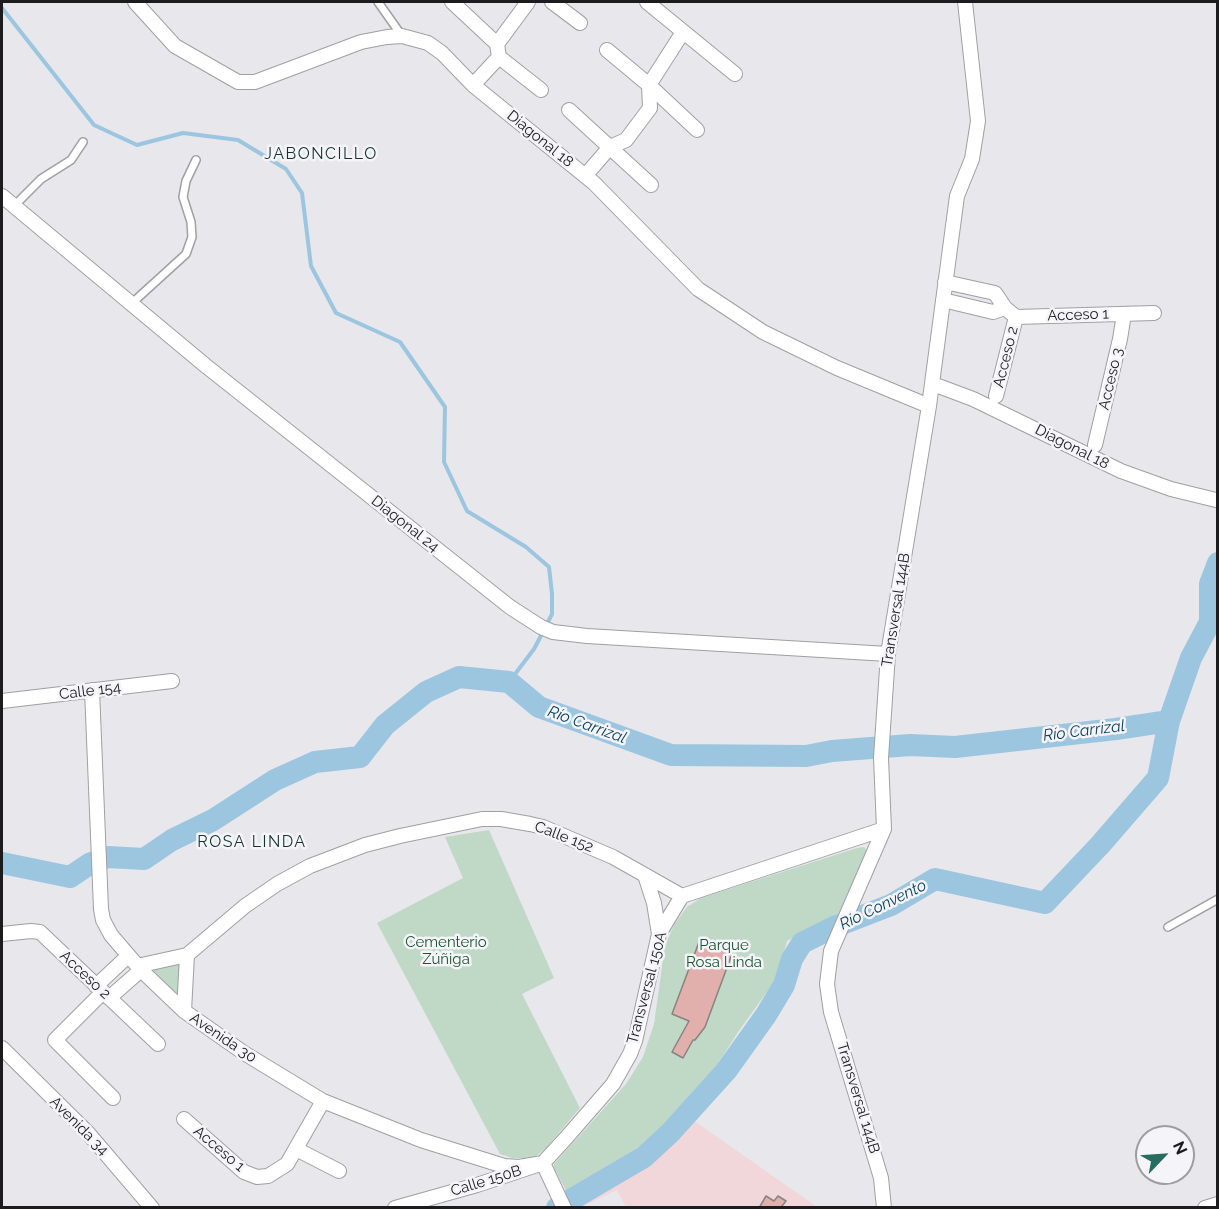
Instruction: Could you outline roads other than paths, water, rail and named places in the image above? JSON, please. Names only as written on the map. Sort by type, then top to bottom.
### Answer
[{"type":"street","name":"Diagonal 18","points":[[135,2],[175,46],[238,82],[255,82],[361,42],[402,36],[428,43],[442,53],[473,85],[585,176],[694,285],[763,332],[837,368],[929,406]]},
{"type":"street","points":[[452,2],[541,90]]},
{"type":"street","points":[[473,85],[528,2]]},
{"type":"street","points":[[552,2],[580,23]]},
{"type":"street","points":[[647,2],[735,74]]},
{"type":"street","name":"Transversal 144B","points":[[884,1208],[881,1178],[870,1133],[831,1012],[827,984],[831,951],[884,829],[881,758],[888,654],[933,384],[957,196],[972,159],[978,121],[965,2]]},
{"type":"street","points":[[585,176],[610,147],[626,140],[650,108],[649,85],[683,32]]},
{"type":"street","points":[[607,50],[697,130]]},
{"type":"street","points":[[569,110],[651,185]]},
{"type":"street","name":"Diagonal 24","points":[[2,196],[308,448],[510,607],[540,627],[553,632],[587,636],[888,654]]},
{"type":"street","points":[[945,282],[995,294],[1016,318]]},
{"type":"street","points":[[943,300],[993,312],[1005,308]]},
{"type":"street","name":"Acceso 1","points":[[1016,318],[1154,313]]},
{"type":"street","name":"Acceso 3","points":[[1095,445],[1124,314]]},
{"type":"street","name":"Acceso 2","points":[[996,396],[1016,318]]},
{"type":"street","name":"Diagonal 18","points":[[933,384],[973,399],[1121,471],[1171,489],[1216,500]]},
{"type":"street","name":"Calle 154","points":[[5,701],[172,681]]},
{"type":"street","name":"Avenida 30","points":[[92,690],[100,909],[106,927],[135,964],[184,1011],[244,1053],[323,1101],[461,1154],[507,1167],[543,1163]]},
{"type":"street","name":"Calle 152","points":[[135,964],[187,955],[245,906],[277,884],[310,866],[365,845],[460,822],[493,819],[543,827],[613,856],[682,896]]},
{"type":"street","points":[[682,896],[884,829]]},
{"type":"street","points":[[645,875],[654,903],[659,934]]},
{"type":"street","name":"Transversal 150A","points":[[543,1163],[613,1084],[630,1054],[635,1041],[659,934],[682,896]]},
{"type":"street","name":"Acceso 2","points":[[2,934],[40,932],[158,1044]]},
{"type":"street","points":[[184,1011],[187,955]]},
{"type":"street","points":[[112,1098],[55,1040],[135,964]]},
{"type":"street","name":"Avenida 34","points":[[2,1048],[95,1140],[152,1208]]},
{"type":"street","name":"Acceso 1","points":[[184,1119],[244,1172],[257,1177],[268,1176],[287,1164],[323,1101]]},
{"type":"street","points":[[296,1149],[339,1171]]},
{"type":"street","points":[[543,1163],[561,1201]]},
{"type":"street","name":"Calle 150B","points":[[395,1208],[491,1181],[543,1163]]},
{"type":"street","points":[[1205,1208],[1218,1204]]},
{"type":"lane","points":[[378,2],[402,36]]},
{"type":"lane","points":[[14,207],[41,179],[71,160],[83,142]]},
{"type":"lane","points":[[131,304],[186,254],[192,237],[191,222],[183,197],[186,181],[196,160]]},
{"type":"lane","points":[[1168,927],[1218,900]]},
{"type":"waterway","points":[[2,8],[94,125],[137,145],[183,133],[238,140],[286,169],[302,193],[311,266],[336,313],[400,342],[445,407],[444,462],[467,511],[526,547],[549,567],[552,614],[546,626]]},
{"type":"waterway","name":"Río Convento","points":[[557,1208],[644,1157],[670,1133],[726,1071],[766,1015],[784,985],[792,959],[802,943],[834,927],[891,905],[935,879],[1045,903],[1100,845],[1158,778],[1169,721],[1191,658],[1210,622],[1210,584],[1218,563]]},
{"type":"waterway","points":[[509,682],[534,649],[543,632]]},
{"type":"waterway","name":"Río Carrizal","points":[[2,863],[70,877],[91,863],[108,857],[144,859],[172,840],[213,820],[275,780],[315,762],[360,757],[385,725],[426,692],[459,677],[509,682],[539,707],[671,755],[806,756],[832,751],[910,745],[955,747],[1169,721]]},
{"type":"district","name":"JABONCILLO","points":[[321,154]]},
{"type":"district","name":"ROSA LINDA","points":[[252,842]]},
{"type":"park label","name":"Cementerio Zúñiga","points":[[446,950]]},
{"type":"park label","name":"Parque Rosa Linda","points":[[724,954]]}]
